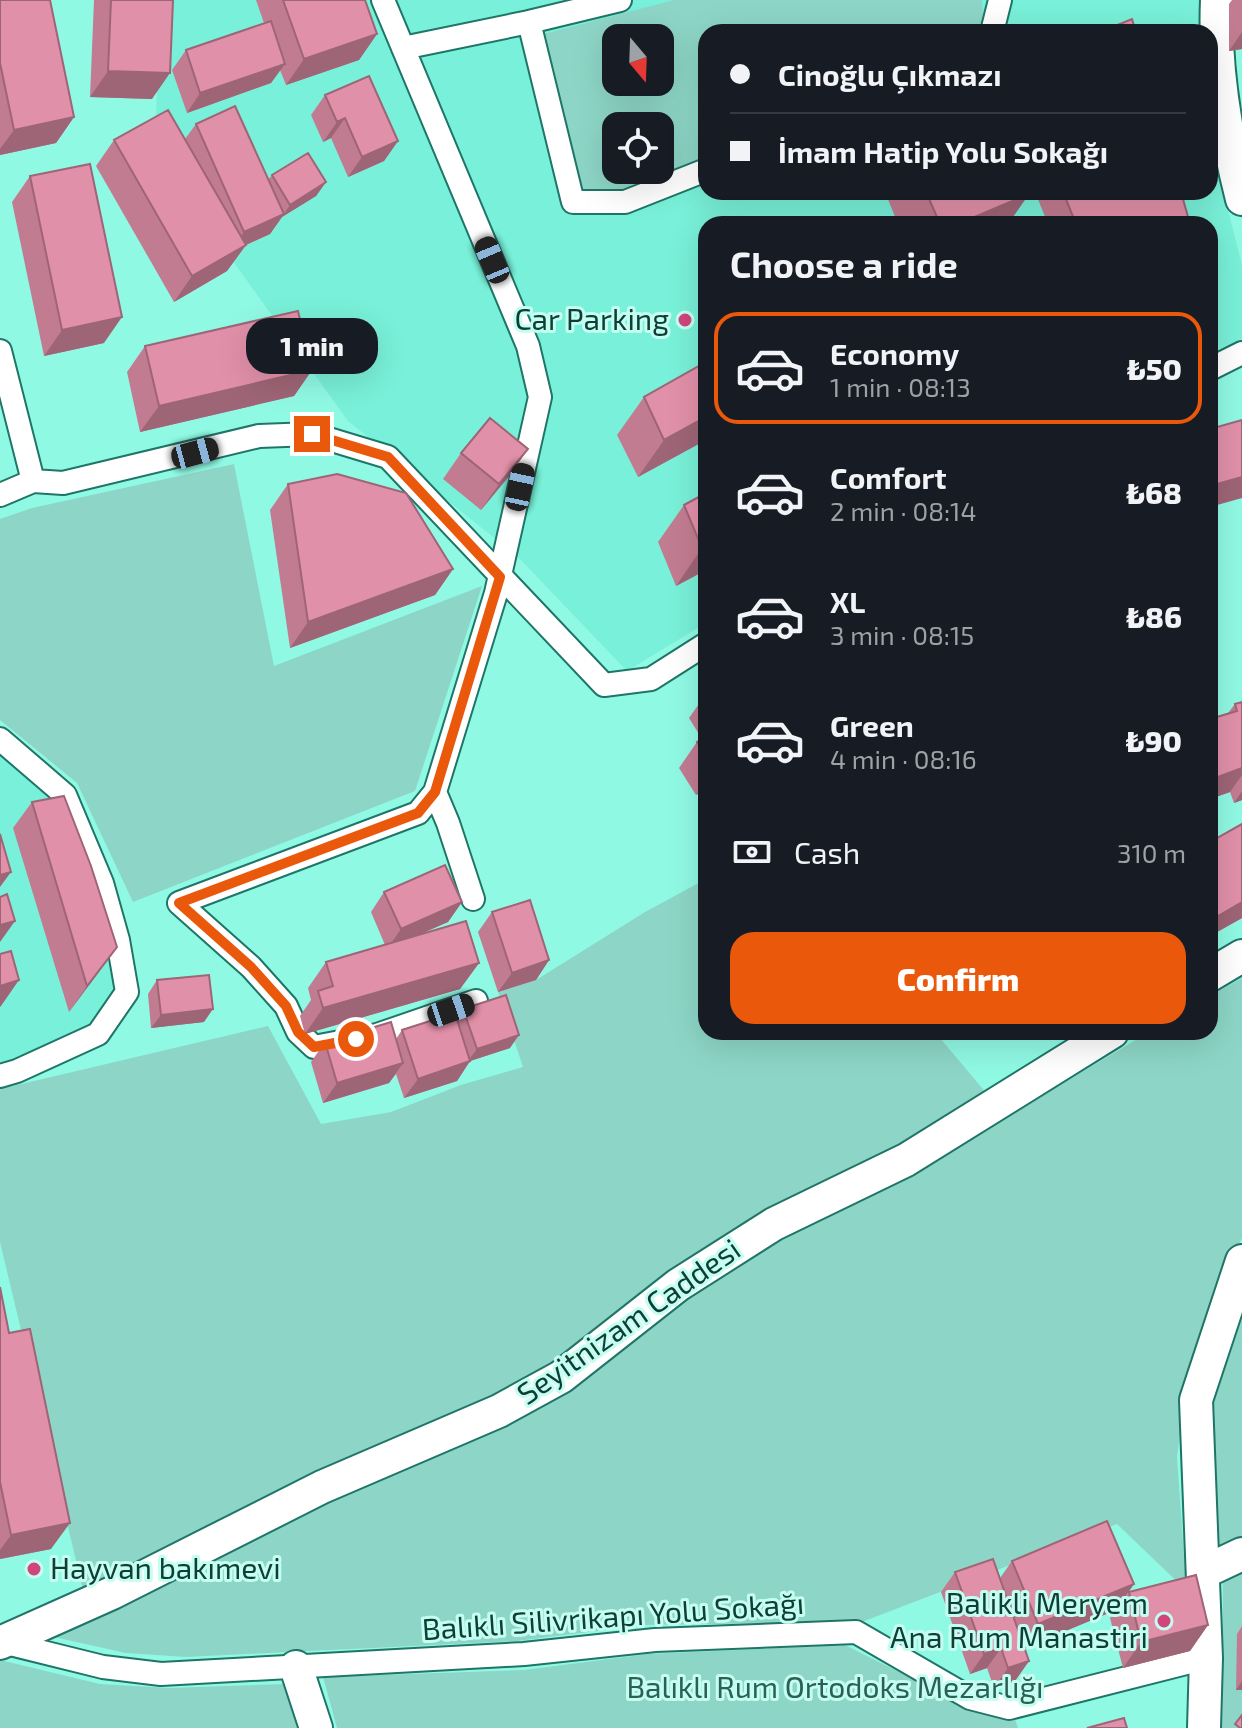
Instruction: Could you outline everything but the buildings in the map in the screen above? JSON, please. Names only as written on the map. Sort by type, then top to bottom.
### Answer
[{"type":"main road","points":[[1216,24],[1217,0]]},
{"type":"main road","points":[[1218,32],[1231,66],[1234,168],[1242,199]]},
{"type":"main road","points":[[1218,970],[1242,956]]},
{"type":"main road","name":"Seyitnizam Caddesi","points":[[1,1642],[112,1593],[322,1487],[499,1411],[561,1377],[678,1285],[774,1224],[906,1160],[1099,1040]]},
{"type":"main road","points":[[1204,1728],[1204,1572],[1196,1400],[1242,1261]]},
{"type":"main road","points":[[1204,1572],[1242,1554]]},
{"type":"main road","points":[[296,1667],[316,1728]]},
{"type":"street","points":[[383,0],[528,346],[540,397],[500,577],[435,792],[418,813],[179,903],[251,967],[286,1006],[298,1032],[314,1047],[377,1035],[476,1001]]},
{"type":"street","points":[[403,48],[620,0]]},
{"type":"street","points":[[994,24],[1000,0]]},
{"type":"street","points":[[529,22],[573,202],[625,202],[698,173]]},
{"type":"street","points":[[0,351],[33,481]]},
{"type":"street","points":[[1218,365],[1242,353]]},
{"type":"street","points":[[0,495],[33,481],[63,483],[259,436],[312,434],[388,457],[604,685],[651,679],[698,649]]},
{"type":"street","points":[[0,739],[65,795],[102,883],[118,940],[127,992],[98,1034],[0,1076]]},
{"type":"street","points":[[435,792],[473,899]]},
{"type":"street","name":"Balıklı Silivrikapı Yolu Sokağı","points":[[1,1642],[103,1667],[161,1674],[524,1654],[655,1640],[856,1632],[970,1698],[1009,1708],[1206,1658]]},
{"type":"shaded area","points":[[1203,0],[1204,24],[698,24],[698,200],[1218,200],[1218,169],[1242,266],[1242,339],[1218,350],[1218,216],[698,216],[698,628],[627,671],[517,556],[348,421],[235,264],[156,118],[160,1]]},
{"type":"shaded area","points":[[0,756],[57,800],[104,916],[115,993],[92,1028],[0,1063]]},
{"type":"green space","points":[[674,0],[982,0],[981,24],[698,24],[698,160],[674,169],[674,112],[602,112],[602,184],[637,184],[624,189],[580,189],[544,34]]},
{"type":"green space","points":[[234,464],[274,666],[482,586],[415,791],[133,902],[77,783],[0,720],[0,519],[32,508]]},
{"type":"green space","points":[[698,883],[698,1040],[942,1040],[987,1094],[565,1360],[487,1402],[84,1594],[0,1242],[0,1089],[268,1026],[321,1124],[391,1112],[461,1085],[523,1067],[498,992],[536,980],[645,912]]},
{"type":"green space","points":[[1242,978],[1242,1238],[1223,1275],[1185,1394],[1177,1457],[1184,1556],[1191,1595],[1117,1524],[862,1622],[644,1625],[517,1641],[186,1657],[126,1653],[49,1636],[305,1511],[477,1437],[589,1377],[695,1291],[798,1231],[962,1144],[1136,1040],[1218,1040],[1218,992]]},
{"type":"green space","points":[[1242,1296],[1242,1544],[1219,1555],[1207,1399]]},
{"type":"green space","points":[[1242,1561],[1242,1728],[1222,1728],[1223,1571]]},
{"type":"green space","name":"Balıklı Rum Ortodoks Mezarlığı","points":[[845,1645],[961,1703],[1014,1716],[1018,1728],[337,1728],[323,1677],[524,1670],[648,1654]]},
{"type":"green space","points":[[0,1660],[100,1684],[169,1688],[285,1684],[300,1728],[0,1728]]},
{"type":"place","name":"Car Parking","points":[[685,320]]},
{"type":"place","name":"Hayvan bakımevi","points":[[34,1569]]},
{"type":"place","name":"Balikli Meryem Ana Rum Manastiri","points":[[1164,1621]]},
{"type":"route","points":[[312,434],[388,457],[500,577],[435,792],[418,813],[179,903],[251,967],[286,1006],[298,1032],[314,1047],[356,1039]]}]
